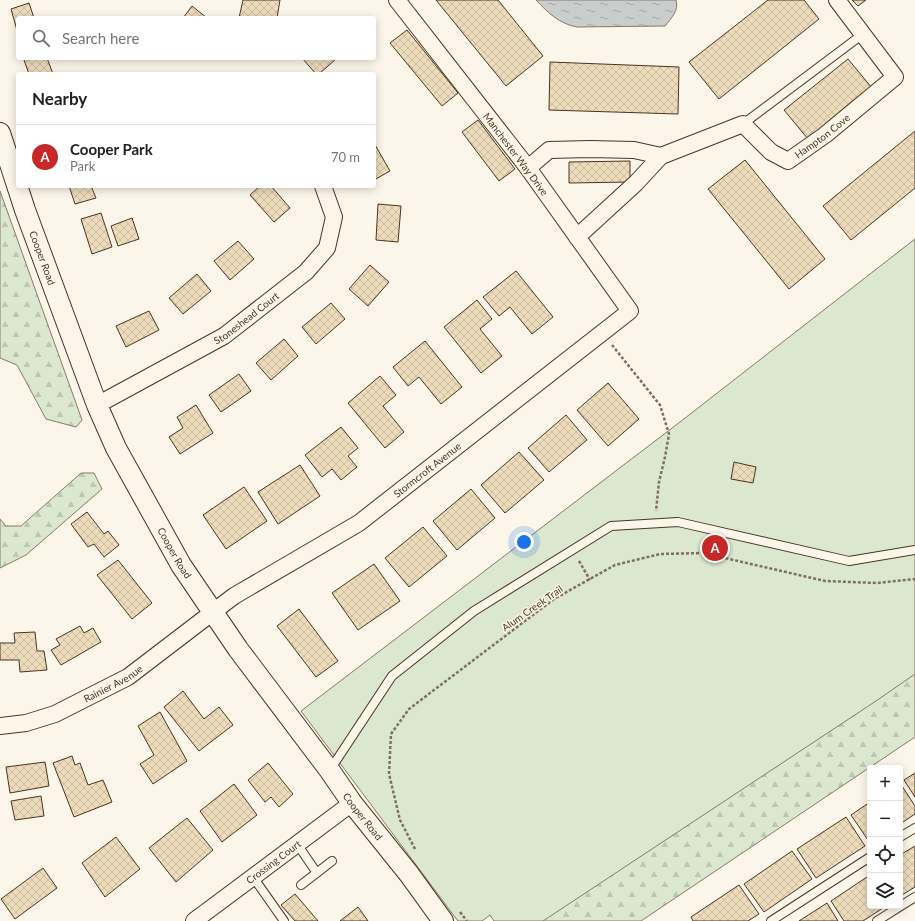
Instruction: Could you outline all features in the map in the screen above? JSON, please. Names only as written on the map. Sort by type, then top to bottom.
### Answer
[{"type":"street","name":"Manchester Way Drive","points":[[397,0],[528,168],[630,311]]},
{"type":"street","points":[[837,0],[863,34]]},
{"type":"street","name":"Hampton Cove","points":[[743,124],[771,152],[788,161],[825,134],[895,77],[863,34]]},
{"type":"street","points":[[577,237],[636,183],[661,156],[743,124]]},
{"type":"street","name":"Cooper Road","points":[[0,133],[16,182]]},
{"type":"street","points":[[528,168],[550,150],[634,150],[661,156]]},
{"type":"street","name":"Cooper Road","points":[[18,188],[97,405],[120,455],[181,565],[238,649],[330,771],[352,803],[409,874],[451,915]]},
{"type":"street","name":"Stoneshead Court","points":[[97,405],[224,336],[306,272],[327,248],[334,217],[323,188]]},
{"type":"street","name":"Stormcroft Avenue","points":[[212,612],[234,596],[359,523],[630,311]]},
{"type":"street","name":"Rainier Avenue","points":[[0,726],[26,723],[55,714],[128,677],[212,612]]},
{"type":"street","name":"Crossing Court","points":[[194,921],[352,803]]},
{"type":"lane","points":[[743,124],[863,34]]},
{"type":"lane","points":[[330,771],[392,676],[474,611],[611,526],[678,522],[849,562],[915,550]]},
{"type":"lane","points":[[902,837],[915,828]]},
{"type":"lane","points":[[297,844],[317,873]]},
{"type":"lane","points":[[771,921],[867,859]]},
{"type":"lane","points":[[301,884],[332,861]]},
{"type":"lane","points":[[253,877],[284,921]]},
{"type":"lane","points":[[877,921],[915,897]]},
{"type":"path","points":[[602,332],[660,405],[669,434],[659,482],[656,509],[658,523]]},
{"type":"path","points":[[573,550],[590,580]]},
{"type":"path","name":"Alum Creek Trail","points":[[416,851],[400,820],[389,774],[391,734],[409,709],[554,599],[615,565],[660,554],[703,553],[825,581],[877,583],[915,579]]},
{"type":"path","points":[[451,915],[467,921]]},
{"type":"green space","points":[[0,191],[82,420],[76,427],[46,419],[17,365],[0,358]]},
{"type":"green space","points":[[915,239],[915,674],[543,921],[494,921],[490,915],[482,921],[458,921],[301,711],[680,422]]},
{"type":"green space","points":[[81,473],[94,473],[102,489],[26,555],[0,568],[0,519],[6,526],[21,526]]},
{"type":"green space","points":[[915,618],[915,737],[873,765],[867,765],[867,769],[641,921],[525,921]]},
{"type":"water","points":[[536,0],[676,0],[677,7],[676,11],[665,26],[577,27],[560,21]]},
{"type":"building","points":[[243,0],[280,0],[277,16],[239,16]]},
{"type":"building","points":[[436,0],[498,0],[543,56],[506,86]]},
{"type":"building","points":[[768,0],[804,0],[819,19],[719,99],[689,62]]},
{"type":"building","points":[[852,0],[866,0],[858,6]]},
{"type":"building","points":[[29,3],[33,16],[16,16],[16,27],[11,9]]},
{"type":"building","points":[[192,6],[204,16],[184,16]]},
{"type":"building","points":[[407,30],[458,93],[442,106],[390,43]]},
{"type":"building","points":[[848,59],[872,88],[808,139],[784,110]]},
{"type":"building","points":[[24,60],[48,60],[52,72],[28,72]]},
{"type":"building","points":[[304,60],[335,60],[321,72],[314,72]]},
{"type":"building","points":[[550,62],[679,67],[678,114],[549,110]]},
{"type":"building","points":[[478,120],[515,169],[499,181],[462,132]]},
{"type":"building","points":[[915,131],[915,188],[851,240],[823,206]]},
{"type":"building","points":[[376,146],[390,171],[376,179]]},
{"type":"building","points":[[745,160],[825,259],[789,289],[708,189]]},
{"type":"building","points":[[630,161],[630,182],[569,183],[569,162]]},
{"type":"building","points":[[70,188],[92,188],[96,198],[75,204]]},
{"type":"building","points":[[258,188],[273,188],[290,208],[274,222],[250,195]]},
{"type":"building","points":[[378,204],[401,206],[398,242],[376,240]]},
{"type":"building","points":[[101,213],[112,247],[92,254],[81,219]]},
{"type":"building","points":[[132,218],[139,239],[118,246],[111,226]]},
{"type":"building","points":[[238,241],[254,259],[230,280],[214,261]]},
{"type":"building","points":[[370,265],[389,282],[368,306],[349,289]]},
{"type":"building","points":[[516,271],[553,317],[532,334],[510,307],[499,316],[483,297]]},
{"type":"building","points":[[197,274],[211,291],[183,314],[169,298]]},
{"type":"building","points":[[477,300],[492,319],[480,329],[502,356],[481,373],[444,327]]},
{"type":"building","points":[[331,303],[345,319],[316,344],[302,327]]},
{"type":"building","points":[[149,311],[159,330],[126,347],[116,326]]},
{"type":"building","points":[[284,339],[298,356],[271,380],[256,363]]},
{"type":"building","points":[[425,341],[462,387],[441,404],[419,377],[408,386],[393,367]]},
{"type":"building","points":[[239,374],[251,391],[221,412],[209,395]]},
{"type":"building","points":[[380,376],[396,395],[383,406],[404,432],[385,448],[348,403]]},
{"type":"building","points":[[608,383],[639,419],[608,446],[577,410]]},
{"type":"building","points":[[196,405],[213,433],[180,454],[169,437],[183,428],[177,417]]},
{"type":"building","points":[[566,415],[587,440],[549,472],[528,448]]},
{"type":"building","points":[[341,427],[358,448],[348,456],[357,467],[341,480],[332,469],[322,477],[305,455]]},
{"type":"building","points":[[519,452],[544,480],[505,513],[481,485]]},
{"type":"building","points":[[734,462],[756,467],[753,483],[731,479]]},
{"type":"building","points":[[300,465],[320,496],[278,524],[258,492]]},
{"type":"building","points":[[244,487],[267,521],[226,549],[203,515]]},
{"type":"building","points":[[471,489],[495,518],[457,550],[433,521]]},
{"type":"building","points":[[87,512],[104,534],[108,531],[119,545],[104,557],[94,544],[88,547],[71,524]]},
{"type":"building","points":[[423,527],[447,556],[409,587],[385,558]]},
{"type":"building","points":[[118,560],[152,603],[132,619],[97,575]]},
{"type":"building","points":[[374,564],[400,601],[358,630],[332,593]]},
{"type":"building","points":[[299,609],[338,661],[316,677],[277,626]]},
{"type":"building","points":[[80,626],[84,633],[93,628],[101,642],[61,665],[51,650],[60,645],[56,639]]},
{"type":"building","points":[[35,632],[37,651],[44,651],[47,670],[20,672],[19,660],[0,660],[0,643],[15,643],[14,633]]},
{"type":"building","points":[[183,691],[204,719],[219,707],[233,725],[199,751],[164,707]]},
{"type":"building","points":[[160,712],[187,761],[153,784],[140,764],[154,755],[138,726]]},
{"type":"building","points":[[72,756],[75,765],[80,763],[88,785],[103,780],[112,802],[74,817],[53,763]]},
{"type":"building","points":[[45,762],[49,786],[10,793],[6,767]]},
{"type":"building","points":[[268,763],[293,794],[279,807],[271,797],[265,802],[248,780]]},
{"type":"building","points":[[915,773],[915,797],[904,780]]},
{"type":"building","points":[[234,784],[257,815],[222,842],[200,811]]},
{"type":"building","points":[[903,788],[915,806],[915,814],[903,822]]},
{"type":"building","points":[[41,796],[44,816],[15,820],[11,801]]},
{"type":"building","points":[[867,804],[867,839],[851,815]]},
{"type":"building","points":[[846,817],[865,846],[816,878],[797,849]]},
{"type":"building","points":[[187,818],[213,850],[176,882],[149,848]]},
{"type":"building","points":[[116,837],[140,869],[105,897],[82,863]]},
{"type":"building","points":[[915,846],[915,887],[903,894],[903,873],[903,853]]},
{"type":"building","points":[[792,851],[812,879],[764,912],[744,884]]},
{"type":"building","points":[[43,868],[57,888],[15,919],[1,899]]},
{"type":"building","points":[[867,877],[867,909],[881,909],[863,921],[844,921],[831,901]]},
{"type":"building","points":[[739,885],[759,914],[748,921],[693,921],[691,917]]},
{"type":"building","points":[[295,894],[318,921],[295,921],[281,905]]},
{"type":"building","points":[[827,903],[838,921],[799,921]]},
{"type":"building","points":[[358,907],[368,921],[340,921]]},
{"type":"place","name":"Cooper Park","points":[[715,548]]}]
